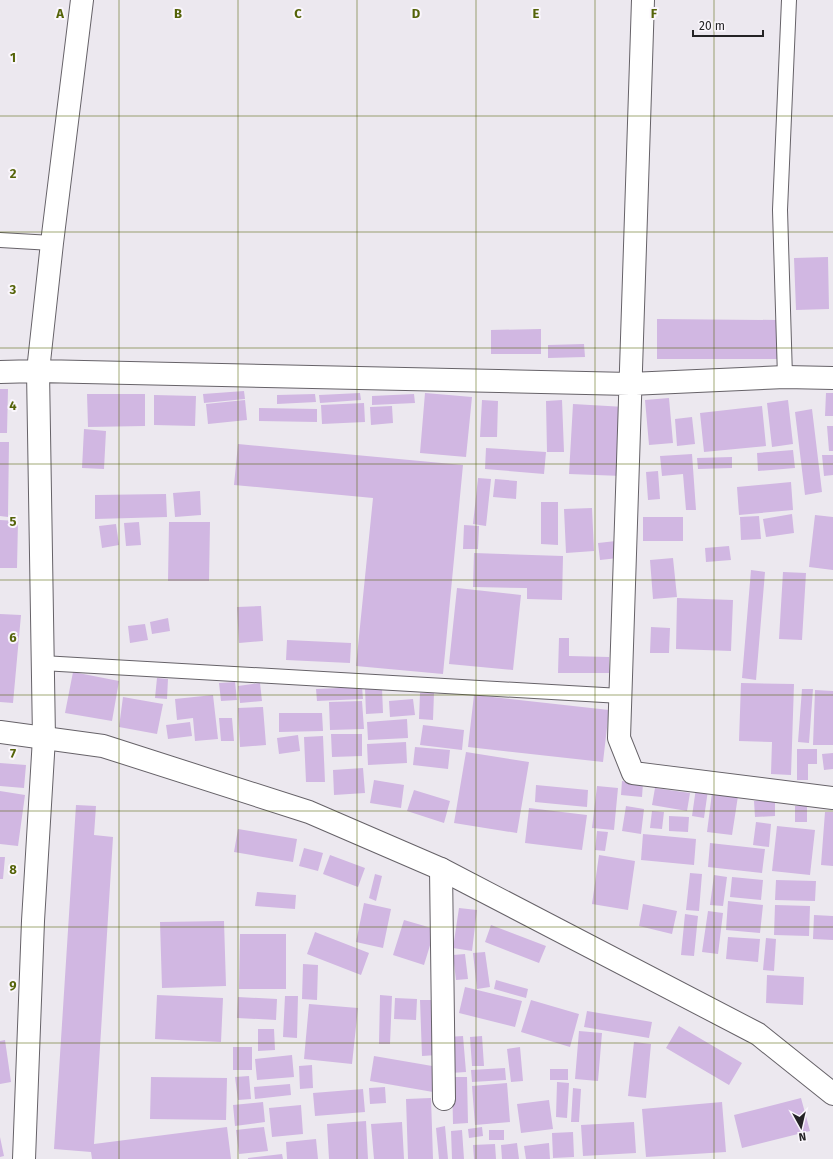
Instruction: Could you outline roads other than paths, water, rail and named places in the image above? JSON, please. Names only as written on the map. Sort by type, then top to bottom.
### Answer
[{"type":"street","points":[[24,1159],[33,921],[44,738],[38,371],[82,0]]},
{"type":"street","points":[[643,0],[619,738],[633,773],[833,798]]},
{"type":"street","points":[[0,372],[38,371],[630,384],[785,377],[833,378]]},
{"type":"street","points":[[0,732],[103,746],[309,812],[441,869],[758,1034],[833,1094]]},
{"type":"street","points":[[441,869],[444,1099]]},
{"type":"lane","points":[[785,377],[780,210],[789,0]]},
{"type":"lane","points":[[0,240],[52,243]]},
{"type":"lane","points":[[42,663],[620,696]]}]
